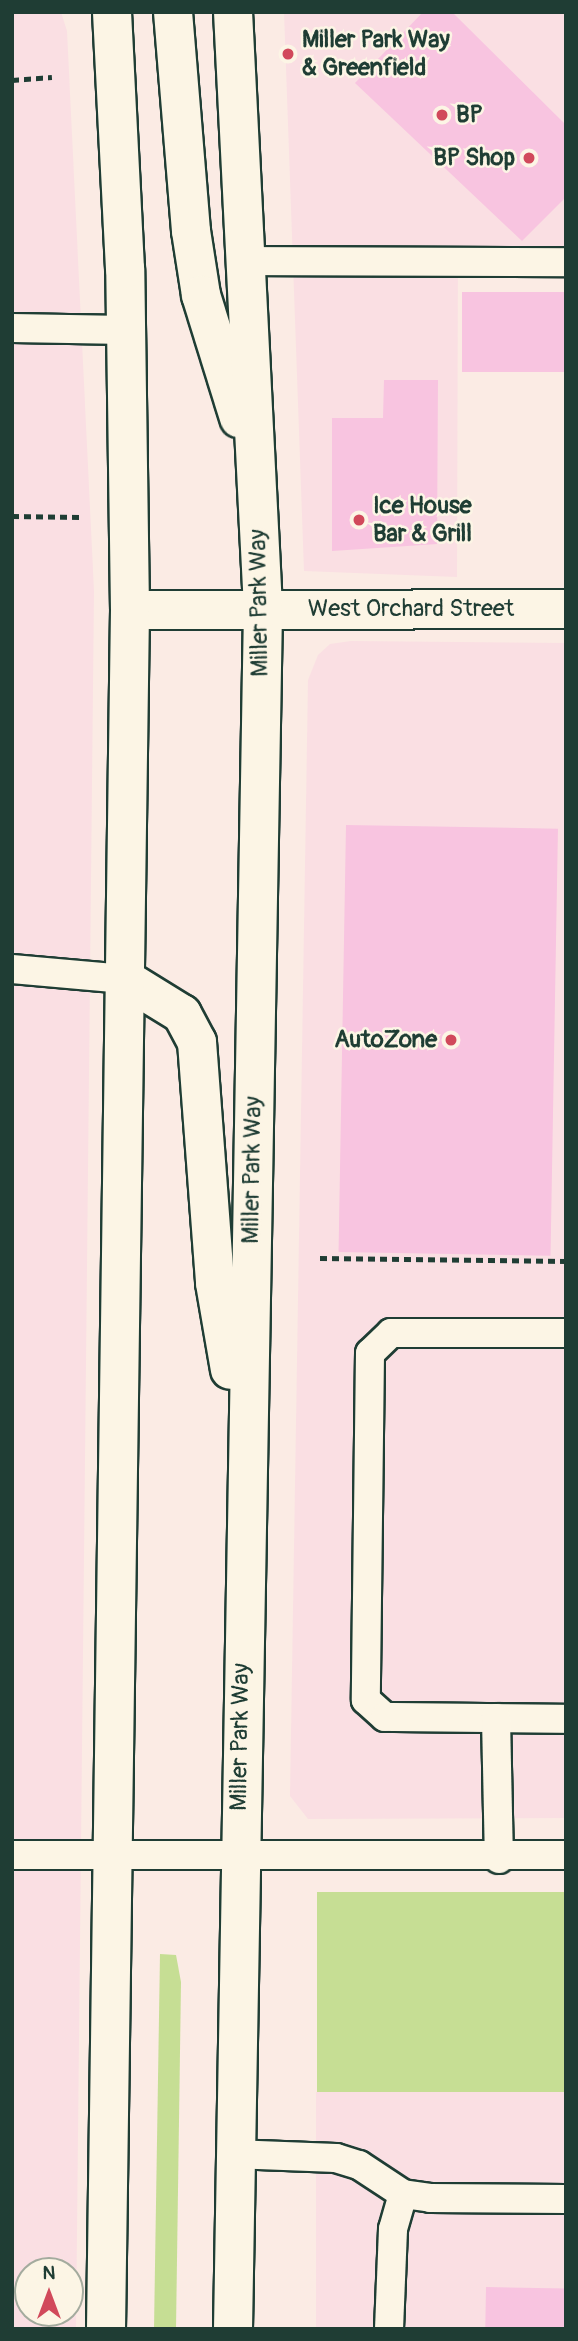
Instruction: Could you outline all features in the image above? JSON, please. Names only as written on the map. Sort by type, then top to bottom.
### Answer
[{"type":"main road","points":[[106,2329],[130,610],[126,330],[112,12]]},
{"type":"main road","points":[[173,12],[201,295],[254,463]]},
{"type":"main road","name":"Miller Park Way","points":[[233,12],[263,608],[237,1857],[232,2154],[233,2329]]},
{"type":"main road","name":"West Orchard Street","points":[[130,610],[566,609]]},
{"type":"main road","points":[[125,979],[182,1014],[197,1042],[215,1283],[246,1458]]},
{"type":"lane","points":[[247,261],[566,262]]},
{"type":"lane","points":[[12,328],[126,330]]},
{"type":"lane","points":[[12,969],[125,979]]},
{"type":"lane","points":[[566,1333],[391,1333],[370,1353],[366,1700],[385,1717],[566,1719]]},
{"type":"lane","points":[[496,1718],[499,1859]]},
{"type":"lane","points":[[12,1856],[499,1859],[566,1855]]},
{"type":"lane","points":[[232,2154],[336,2158],[359,2165],[403,2194],[566,2199]]},
{"type":"lane","points":[[389,2329],[393,2229],[403,2194]]},
{"type":"path","points":[[12,80],[52,77]]},
{"type":"path","points":[[12,516],[80,517]]},
{"type":"path","points":[[320,1258],[566,1261]]},
{"type":"shaded area","points":[[12,12],[61,12],[67,31],[94,591],[77,2257],[14,2257],[14,2327],[76,2329],[12,2329]]},
{"type":"shaded area","points":[[284,12],[566,12],[566,248],[458,246],[457,577],[304,571]]},
{"type":"shaded area","points":[[351,641],[566,643],[566,1818],[308,1819],[290,1796],[308,680],[318,655],[330,644]]},
{"type":"shaded area","points":[[316,2092],[566,2092],[566,2329],[316,2329]]},
{"type":"green space","points":[[317,1892],[566,1892],[566,2092],[317,2092]]},
{"type":"green space","points":[[160,1954],[176,1955],[181,1982],[176,2329],[154,2329]]},
{"type":"building","points":[[423,12],[452,12],[566,125],[566,197],[522,241],[355,83]]},
{"type":"building","points":[[462,292],[566,292],[566,372],[462,372]]},
{"type":"building","points":[[384,380],[438,380],[437,544],[332,551],[332,418],[383,418]]},
{"type":"building","name":"AutoZone","points":[[346,825],[558,829],[551,1256],[339,1252]]},
{"type":"building","points":[[486,2287],[566,2288],[565,2329],[485,2329]]},
{"type":"place","name":"Miller Park Way & Greenfield","points":[[288,54]]},
{"type":"place","name":"BP","points":[[442,115]]},
{"type":"place","name":"BP Shop","points":[[529,158]]},
{"type":"place","name":"Ice House Bar & Grill","points":[[359,520]]},
{"type":"place","name":"AutoZone","points":[[451,1040]]}]
